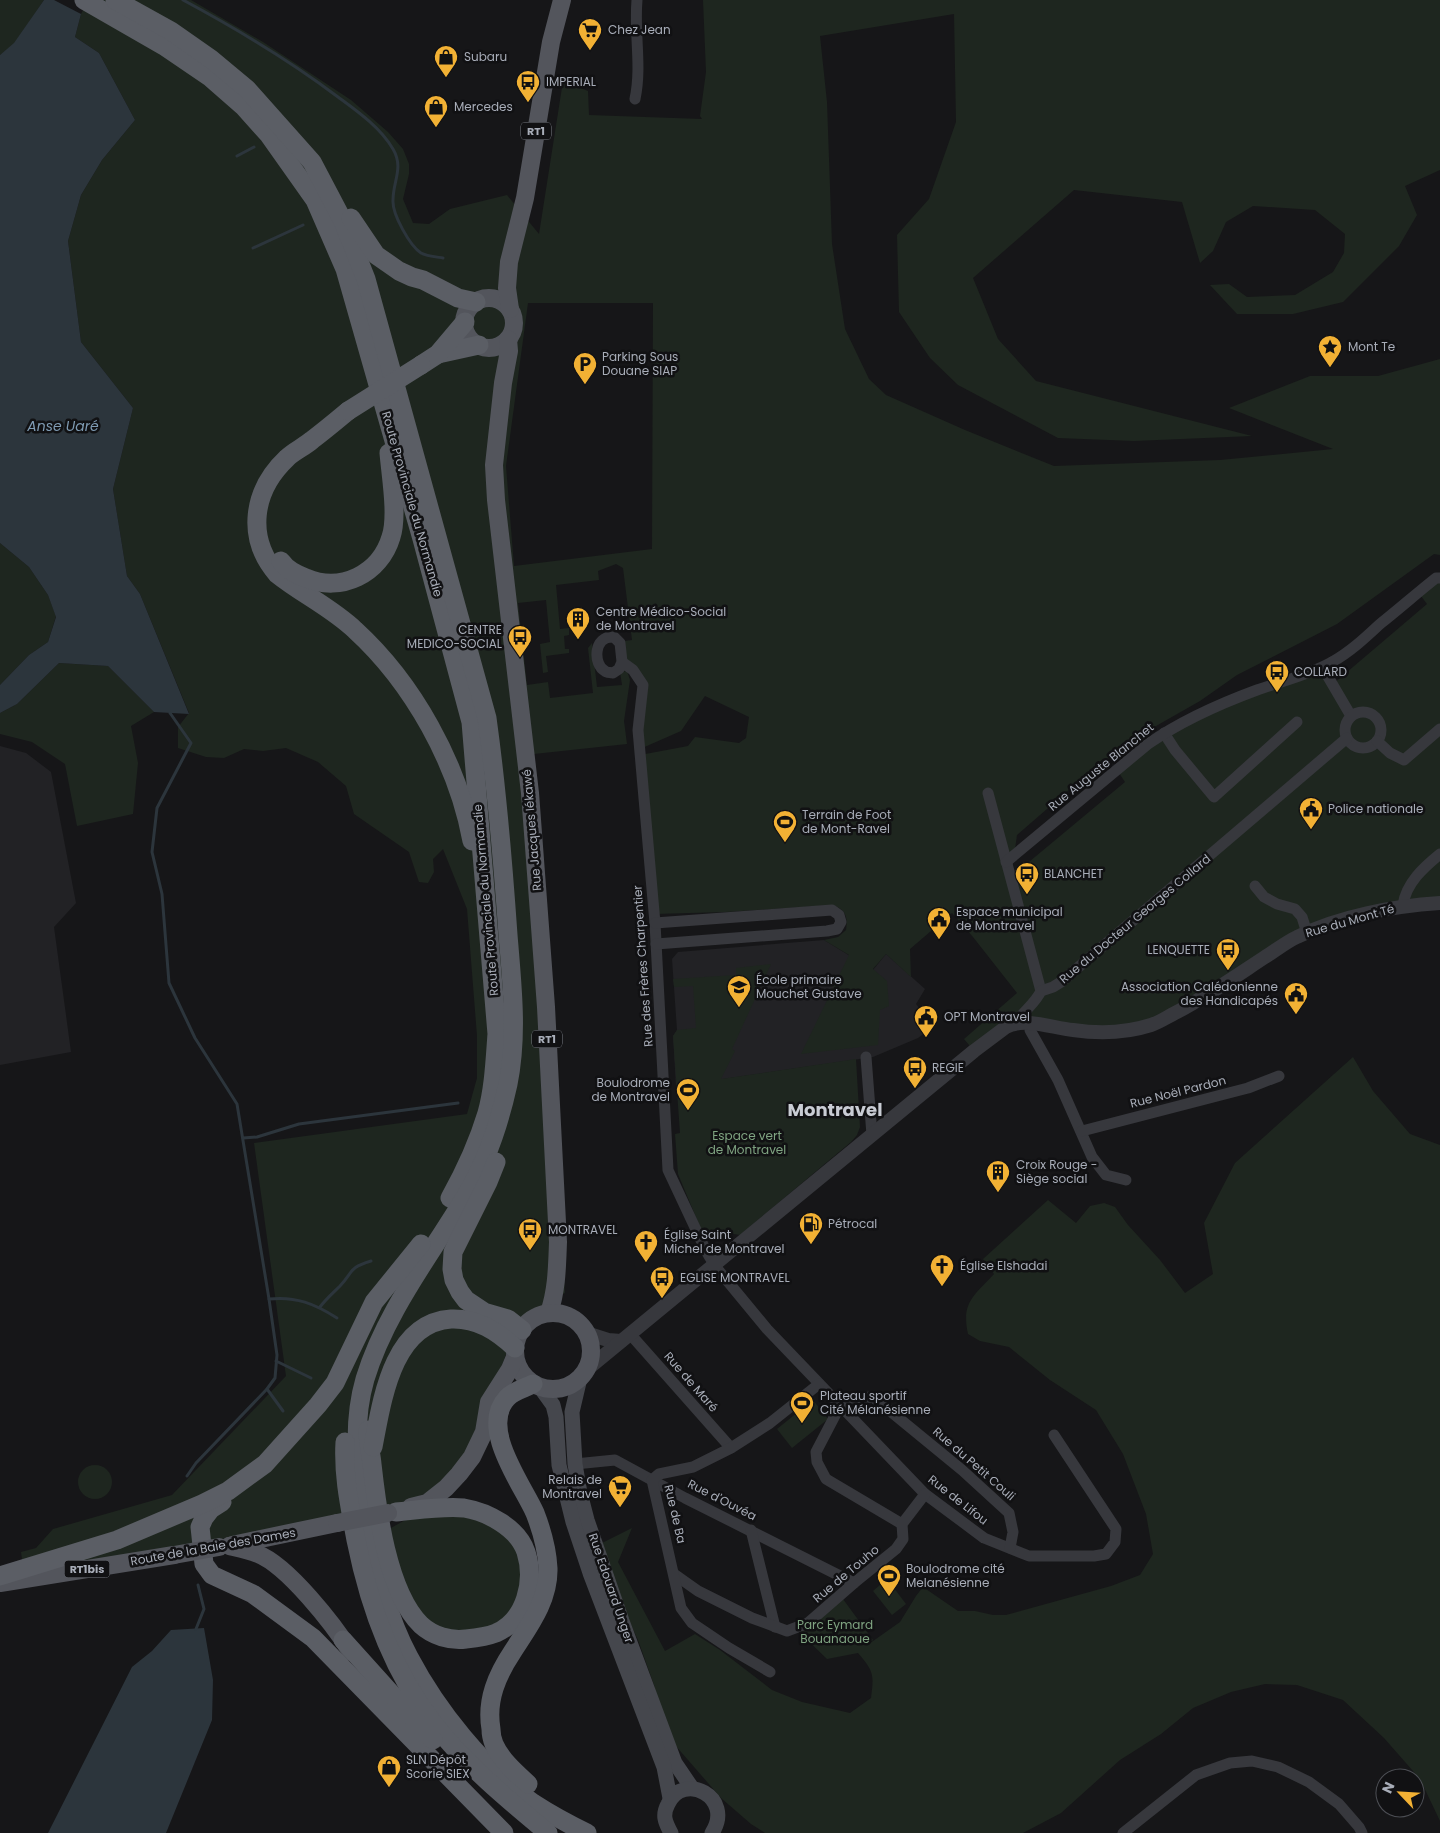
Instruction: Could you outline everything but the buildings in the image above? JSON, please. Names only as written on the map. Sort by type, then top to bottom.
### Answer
[{"type":"highway","name":"Route Provinciale du Normandie","points":[[115,0],[171,31],[211,59],[247,89],[312,162],[343,221],[366,279],[487,718],[494,767],[512,982],[514,1046],[508,1082]]},
{"type":"highway","name":"Route Provinciale du Normandie","points":[[88,2],[164,46],[210,78],[243,106],[269,135],[315,200],[345,269],[422,539],[471,722],[497,1034],[493,1077],[487,1112],[474,1150],[442,1212],[421,1244],[373,1327],[357,1368],[348,1407],[345,1482],[361,1563],[375,1613],[390,1654],[408,1686],[433,1723],[488,1783],[546,1833]]},
{"type":"highway","points":[[312,162],[376,255],[412,278],[423,280],[458,298],[482,300]]},
{"type":"highway","points":[[464,322],[438,354],[348,411],[311,442],[287,457],[271,476],[262,492],[258,509],[257,527],[261,548],[268,563],[277,574],[355,629],[389,665],[415,701],[445,758],[464,805],[489,927]]},
{"type":"highway","points":[[438,354],[482,346]]},
{"type":"highway","points":[[348,411],[319,446],[290,469],[277,485],[270,504],[267,525],[268,539],[283,564],[294,573],[326,584],[342,583],[361,576],[382,557],[391,537],[394,518],[387,417]]},
{"type":"highway","points":[[508,1082],[491,1146],[464,1198],[402,1297],[380,1340],[365,1379],[359,1411],[357,1451],[359,1487],[384,1596],[408,1656],[436,1702],[498,1774],[532,1802],[562,1821],[587,1833]]},
{"type":"highway","points":[[508,1082],[505,1134],[502,1148],[488,1182],[453,1252],[452,1269],[454,1280],[466,1300],[484,1312],[508,1319],[522,1330]]},
{"type":"highway","points":[[392,1512],[463,1508],[491,1517],[510,1529],[519,1537],[528,1558],[530,1576],[528,1592],[520,1612],[507,1626],[496,1633],[460,1640],[440,1637],[422,1626],[408,1609],[393,1575],[382,1533],[368,1432],[372,1394],[378,1368],[418,1282],[451,1219]]},
{"type":"highway","points":[[421,1244],[374,1302],[335,1383],[318,1406],[252,1481],[210,1509],[200,1527],[204,1564],[212,1575],[253,1594],[313,1638],[416,1741],[504,1833]]},
{"type":"highway","points":[[371,1455],[384,1394],[393,1368],[416,1332],[429,1324],[443,1320],[473,1321],[487,1326],[505,1339],[515,1352]]},
{"type":"highway","points":[[537,1386],[508,1396],[500,1411],[498,1421],[502,1449],[535,1514],[544,1538],[548,1575],[544,1596],[536,1615],[502,1669],[491,1698],[488,1714],[493,1743],[510,1767],[537,1791],[599,1833]]},
{"type":"highway","points":[[0,1576],[117,1540],[228,1491],[265,1464]]},
{"type":"highway","points":[[427,1503],[466,1499],[484,1502],[499,1508],[516,1520],[531,1538],[539,1564],[538,1580],[529,1613],[512,1653]]},
{"type":"highway","points":[[343,1640],[428,1735],[492,1798],[526,1823],[546,1833]]},
{"type":"main road","name":"RT1","points":[[510,308],[507,288],[509,262],[525,198],[551,42],[562,0]]},
{"type":"main road","name":"RT1","points":[[482,300],[509,262]]},
{"type":"main road","points":[[482,346],[494,347],[502,344],[512,332],[514,316],[510,308],[500,300],[482,300],[468,311],[464,322],[468,336],[482,346],[503,383]]},
{"type":"main road","name":"Rue Jacques Iékawé","points":[[508,339],[509,351],[503,383],[494,465],[497,508],[530,793],[546,1007],[558,1278],[556,1294],[549,1313]]},
{"type":"main road","name":"Rue Jacques Iékawé","points":[[558,1278],[571,1318]]},
{"type":"main road","points":[[427,1503],[459,1474],[472,1457],[484,1432],[489,1402],[510,1370],[517,1338],[522,1330],[536,1317],[549,1313],[571,1318],[580,1324],[586,1332],[591,1352],[589,1362],[583,1374],[571,1384],[561,1388],[550,1389],[537,1386],[525,1377],[518,1368],[515,1352]]},
{"type":"main road","name":"Rue Edouard Unger","points":[[583,1374],[572,1412],[575,1464],[588,1520],[622,1621],[675,1764],[692,1788]]},
{"type":"main road","name":"Rue Edouard Unger","points":[[537,1386],[553,1405],[556,1417],[559,1465],[572,1522],[664,1767],[670,1798]]},
{"type":"main road","name":"RT1bis","points":[[392,1512],[427,1503]]},
{"type":"main road","name":"Route de la Baie des Dames","points":[[0,1584],[224,1546],[392,1512]]},
{"type":"main road","points":[[224,1546],[260,1554],[283,1571],[310,1598],[416,1741]]},
{"type":"main road","points":[[671,1833],[665,1823],[664,1810],[670,1798],[680,1790],[692,1788],[708,1794],[718,1809],[718,1818],[712,1833]]},
{"type":"street","points":[[635,99],[639,82],[639,51],[635,22],[637,0]]},
{"type":"street","name":"Rue Auguste Blanchet","points":[[1006,862],[1148,744],[1164,733],[1216,706],[1316,670],[1332,662],[1352,648],[1436,578],[1440,578]]},
{"type":"street","name":"Rue des Frères Charpentier","points":[[622,662],[633,670],[643,685],[638,730],[655,923],[668,1170],[715,1266]]},
{"type":"street","points":[[1332,662],[1327,676],[1351,716]]},
{"type":"street","points":[[1362,711],[1373,714],[1378,718],[1381,730],[1377,741],[1367,748],[1361,748],[1350,743],[1345,726],[1351,716],[1362,711]]},
{"type":"street","points":[[1164,733],[1175,750],[1214,797],[1297,722]]},
{"type":"street","points":[[1377,741],[1390,753],[1404,760],[1440,730]]},
{"type":"street","name":"Rue du Docteur Georges Collard","points":[[583,1374],[974,1051],[1006,1027],[1016,1023],[1022,1012],[1035,1001],[1040,991],[1061,982],[1347,738]]},
{"type":"street","points":[[988,793],[1040,991]]},
{"type":"street","points":[[1404,906],[1406,894],[1415,878],[1424,867],[1440,854]]},
{"type":"street","points":[[1255,886],[1264,897],[1277,904],[1295,909],[1302,917],[1307,933]]},
{"type":"street","name":"Rue du Mont Té","points":[[1016,1023],[1074,1031],[1110,1033],[1131,1031],[1153,1024],[1188,1006],[1296,937],[1370,913],[1404,906],[1440,903]]},
{"type":"street","points":[[655,923],[832,910],[839,915],[841,922],[837,928],[827,931],[656,944]]},
{"type":"street","points":[[1031,1024],[1030,1030],[1058,1080],[1092,1157],[1106,1175],[1126,1180]]},
{"type":"street","points":[[866,1057],[872,1135]]},
{"type":"street","name":"Rue Noël Pardon","points":[[1082,1131],[1248,1088],[1280,1076]]},
{"type":"street","name":"Rue de Lifou","points":[[715,1266],[767,1329],[819,1384],[841,1404],[925,1494],[984,1538],[1029,1556],[1094,1556],[1106,1554],[1115,1542],[1116,1529],[1054,1435]]},
{"type":"street","points":[[586,1332],[608,1340],[626,1338]]},
{"type":"street","name":"Rue de Maré","points":[[626,1338],[731,1448]]},
{"type":"street","name":"Rue de Ba","points":[[770,1672],[692,1623],[682,1608],[652,1480],[658,1474],[693,1467],[731,1448],[770,1423],[819,1384]]},
{"type":"street","name":"Rue du Petit Couli","points":[[841,1404],[850,1398],[873,1397],[962,1470],[1009,1513],[1013,1532],[1010,1548]]},
{"type":"street","points":[[841,1404],[816,1452],[817,1462],[822,1474],[826,1479],[902,1524]]},
{"type":"street","name":"Rue d'Ouvéa","points":[[575,1464],[615,1460],[685,1498],[854,1583]]},
{"type":"street","name":"Rue de Touho","points":[[674,1574],[698,1591],[752,1618],[786,1631],[808,1623],[896,1549],[903,1539],[902,1524],[925,1494]]},
{"type":"street","points":[[750,1530],[776,1627]]},
{"type":"street","points":[[1123,1833],[1196,1775],[1230,1763],[1252,1761],[1278,1767],[1309,1782],[1339,1804],[1359,1826],[1362,1833]]},
{"type":"shaded area","points":[[0,746],[26,753],[51,772],[76,903],[54,927],[71,1052],[0,1065]]},
{"type":"shaded area","points":[[824,940],[873,970],[886,954],[925,989],[916,1004],[934,1026],[918,1038],[873,1057],[676,1086],[673,1036],[677,1030],[672,959],[678,952]]},
{"type":"green space","points":[[0,0],[44,0],[14,44],[0,55]]},
{"type":"green space","points":[[88,0],[191,0],[263,42],[351,100],[388,132],[403,149],[409,164],[409,174],[403,199],[413,223],[429,224],[450,209],[507,195],[539,234],[563,81],[588,91],[589,115],[702,119],[700,116],[706,72],[703,0],[1440,0],[1440,170],[1405,186],[1417,215],[1399,246],[1343,302],[1293,314],[1237,314],[1210,285],[1229,284],[1247,297],[1295,295],[1333,272],[1344,253],[1345,234],[1315,210],[1253,206],[1226,222],[1213,251],[1200,263],[1182,202],[1074,190],[973,278],[998,339],[1036,381],[1252,436],[1134,441],[1058,438],[958,385],[930,358],[899,312],[897,235],[929,199],[956,122],[954,14],[820,36],[827,102],[832,244],[845,329],[869,379],[886,395],[1054,466],[1220,460],[1333,449],[1229,408],[1310,376],[1378,376],[1440,359],[1440,555],[1434,554],[1337,624],[1237,675],[1200,701],[1156,726],[1070,789],[1017,835],[1011,877],[1125,782],[1117,770],[1164,733],[1332,662],[1333,684],[1427,604],[1418,592],[1440,578],[1440,903],[1326,926],[1131,1031],[1023,1022],[974,1051],[964,1039],[1017,993],[952,913],[910,949],[911,977],[886,954],[873,969],[887,981],[889,1006],[880,1010],[878,1045],[801,1054],[849,955],[824,940],[838,937],[846,930],[847,921],[841,909],[833,905],[726,912],[654,914],[640,755],[688,746],[695,737],[739,743],[746,738],[749,717],[705,696],[681,731],[640,749],[643,685],[626,665],[625,641],[632,640],[623,568],[616,564],[598,571],[599,580],[556,585],[560,629],[569,628],[569,635],[564,636],[565,649],[569,649],[569,653],[546,656],[548,672],[543,673],[540,644],[550,642],[546,600],[518,603],[527,685],[548,682],[550,698],[593,693],[588,648],[592,643],[597,687],[622,685],[620,672],[627,671],[630,680],[624,721],[627,744],[534,754],[565,1293],[519,1320],[475,1437],[462,1461],[429,1492],[398,1505],[268,1531],[24,1574],[21,1552],[36,1548],[53,1529],[172,1495],[286,1376],[254,1143],[467,1114],[477,1078],[477,1036],[467,909],[443,849],[433,859],[434,872],[428,883],[419,882],[409,852],[354,814],[346,786],[318,762],[286,748],[263,751],[244,749],[224,758],[206,757],[178,748],[178,727],[189,713],[140,594],[127,576],[113,489],[133,408],[81,342],[68,241],[81,195],[102,160],[135,120],[99,53],[75,37],[81,14]],"holes":[[[528,303],[653,303],[652,549],[514,566],[506,466]]]},
{"type":"green space","points":[[0,543],[29,567],[48,595],[56,616],[48,642],[29,655],[0,685]]},
{"type":"green space","points":[[59,663],[108,666],[154,712],[131,726],[138,763],[133,814],[77,826],[65,764],[32,742],[0,734],[0,713],[17,704]]},
{"type":"green space","name":"Espace vert de Montravel","points":[[771,964],[732,1049],[735,1051],[721,1079],[856,1059],[860,1127],[857,1135],[851,1142],[740,1235],[722,1232],[703,1234],[678,1174],[675,1134],[680,1133],[673,1036],[677,1030],[696,1028],[693,986],[674,987],[673,979],[736,975],[736,968]]},
{"type":"green space","name":"Parc Eymard Bouanaoue","points":[[1353,1057],[1373,1091],[1410,1134],[1440,1145],[1440,1821],[1425,1790],[1425,1768],[1410,1768],[1384,1738],[1343,1700],[1297,1685],[1265,1684],[1231,1692],[1193,1708],[1161,1734],[1120,1760],[1061,1813],[1023,1833],[765,1833],[751,1824],[721,1798],[675,1745],[661,1714],[654,1685],[638,1640],[615,1590],[602,1543],[632,1528],[618,1562],[665,1651],[695,1634],[720,1650],[772,1690],[802,1702],[850,1713],[871,1698],[872,1674],[870,1669],[858,1653],[827,1659],[796,1629],[840,1595],[873,1640],[866,1646],[900,1622],[923,1587],[958,1611],[1006,1615],[1111,1586],[1140,1575],[1153,1554],[1146,1514],[1123,1454],[1096,1410],[1050,1380],[1009,1347],[980,1341],[968,1334],[966,1314],[975,1294],[994,1274],[983,1259],[1048,1200],[1076,1223],[1090,1206],[1104,1203],[1115,1207],[1185,1293],[1213,1274],[1204,1223],[1235,1163]]},
{"type":"green space","name":"Plateau sportif Cité Mélanésienne","points":[[813,1400],[828,1419],[792,1448],[777,1429]]},
{"type":"green space","points":[[95,1465],[107,1470],[112,1482],[107,1494],[95,1499],[83,1494],[78,1482],[83,1470]]},
{"type":"green space","points":[[463,1508],[524,1546],[520,1612],[477,1638],[422,1625],[382,1533],[423,1510]]},
{"type":"green space","name":"Boulodrome cité Melanésienne","points":[[887,1579],[906,1604],[892,1615],[873,1591]]},
{"type":"water","name":"Anse Uaré","points":[[44,0],[54,0],[81,14],[75,37],[99,53],[135,120],[102,160],[81,195],[68,241],[81,342],[133,408],[113,489],[127,576],[140,594],[189,714],[154,712],[108,666],[59,663],[17,704],[0,713],[0,685],[29,655],[48,642],[56,617],[48,595],[29,567],[0,543],[0,55],[14,43]]},
{"type":"water","points":[[204,1628],[213,1680],[212,1720],[166,1833],[48,1833],[132,1667],[152,1651],[171,1630]]},
{"type":"waterway","points":[[183,0],[282,58],[345,102],[375,127],[388,141],[398,162],[393,206],[402,229],[421,253],[443,258]]},
{"type":"waterway","points":[[237,156],[254,147]]},
{"type":"waterway","points":[[253,248],[303,225]]},
{"type":"waterway","points":[[170,713],[191,743],[157,808],[152,852],[162,894],[169,983],[195,1038],[237,1104],[277,1355],[275,1378],[267,1389],[196,1463],[187,1476]]},
{"type":"waterway","points":[[243,1138],[257,1137],[299,1124],[458,1103]]},
{"type":"waterway","points":[[320,1307],[352,1270],[371,1261]]},
{"type":"waterway","points":[[269,1299],[279,1298],[305,1302],[337,1318]]},
{"type":"waterway","points":[[276,1361],[311,1378]]},
{"type":"waterway","points":[[267,1389],[283,1411]]},
{"type":"waterway","points":[[196,1629],[204,1609],[198,1585]]},
{"type":"place","name":"Chez Jean","points":[[590,51]]},
{"type":"place","name":"Subaru","points":[[446,78]]},
{"type":"place","name":"IMPERIAL","points":[[528,103]]},
{"type":"place","name":"Mercedes","points":[[436,128]]},
{"type":"place","name":"Mont Te","points":[[1330,368]]},
{"type":"place","name":"Parking Sous Douane SIAP","points":[[585,385]]},
{"type":"place","name":"Centre Médico-Social de Montravel","points":[[578,640]]},
{"type":"place","name":"CENTRE MEDICO-SOCIAL","points":[[520,658]]},
{"type":"place","name":"COLLARD","points":[[1277,693]]},
{"type":"place","name":"Police nationale","points":[[1311,830]]},
{"type":"place","name":"Terrain de Foot de Mont-Ravel","points":[[785,843]]},
{"type":"place","name":"BLANCHET","points":[[1027,895]]},
{"type":"place","name":"Espace municipal de Montravel","points":[[939,940]]},
{"type":"place","name":"LENQUETTE","points":[[1228,971]]},
{"type":"place","name":"École primaire Mouchet Gustave","points":[[739,1008]]},
{"type":"place","name":"Association Calédonienne des Handicapés","points":[[1296,1015]]},
{"type":"place","name":"OPT Montravel","points":[[926,1038]]},
{"type":"place","name":"REGIE","points":[[915,1089]]},
{"type":"place","name":"Boulodrome de Montravel","points":[[688,1111]]},
{"type":"place","name":"Croix Rouge - Siège social","points":[[998,1193]]},
{"type":"place","name":"Pétrocal","points":[[811,1245]]},
{"type":"place","name":"MONTRAVEL","points":[[530,1251]]},
{"type":"place","name":"Église Saint Michel de Montravel","points":[[646,1263]]},
{"type":"place","name":"Église Elshadai","points":[[942,1287]]},
{"type":"place","name":"EGLISE MONTRAVEL","points":[[662,1299]]},
{"type":"place","name":"Plateau sportif Cité Mélanésienne","points":[[802,1424]]},
{"type":"place","name":"Relais de Montravel","points":[[620,1508]]},
{"type":"place","name":"Boulodrome cité Melanésienne","points":[[889,1597]]},
{"type":"place","name":"SLN Dépôt Scorie SIEX","points":[[389,1788]]},
{"type":"district","name":"Montravel","points":[[835,1110]]}]
